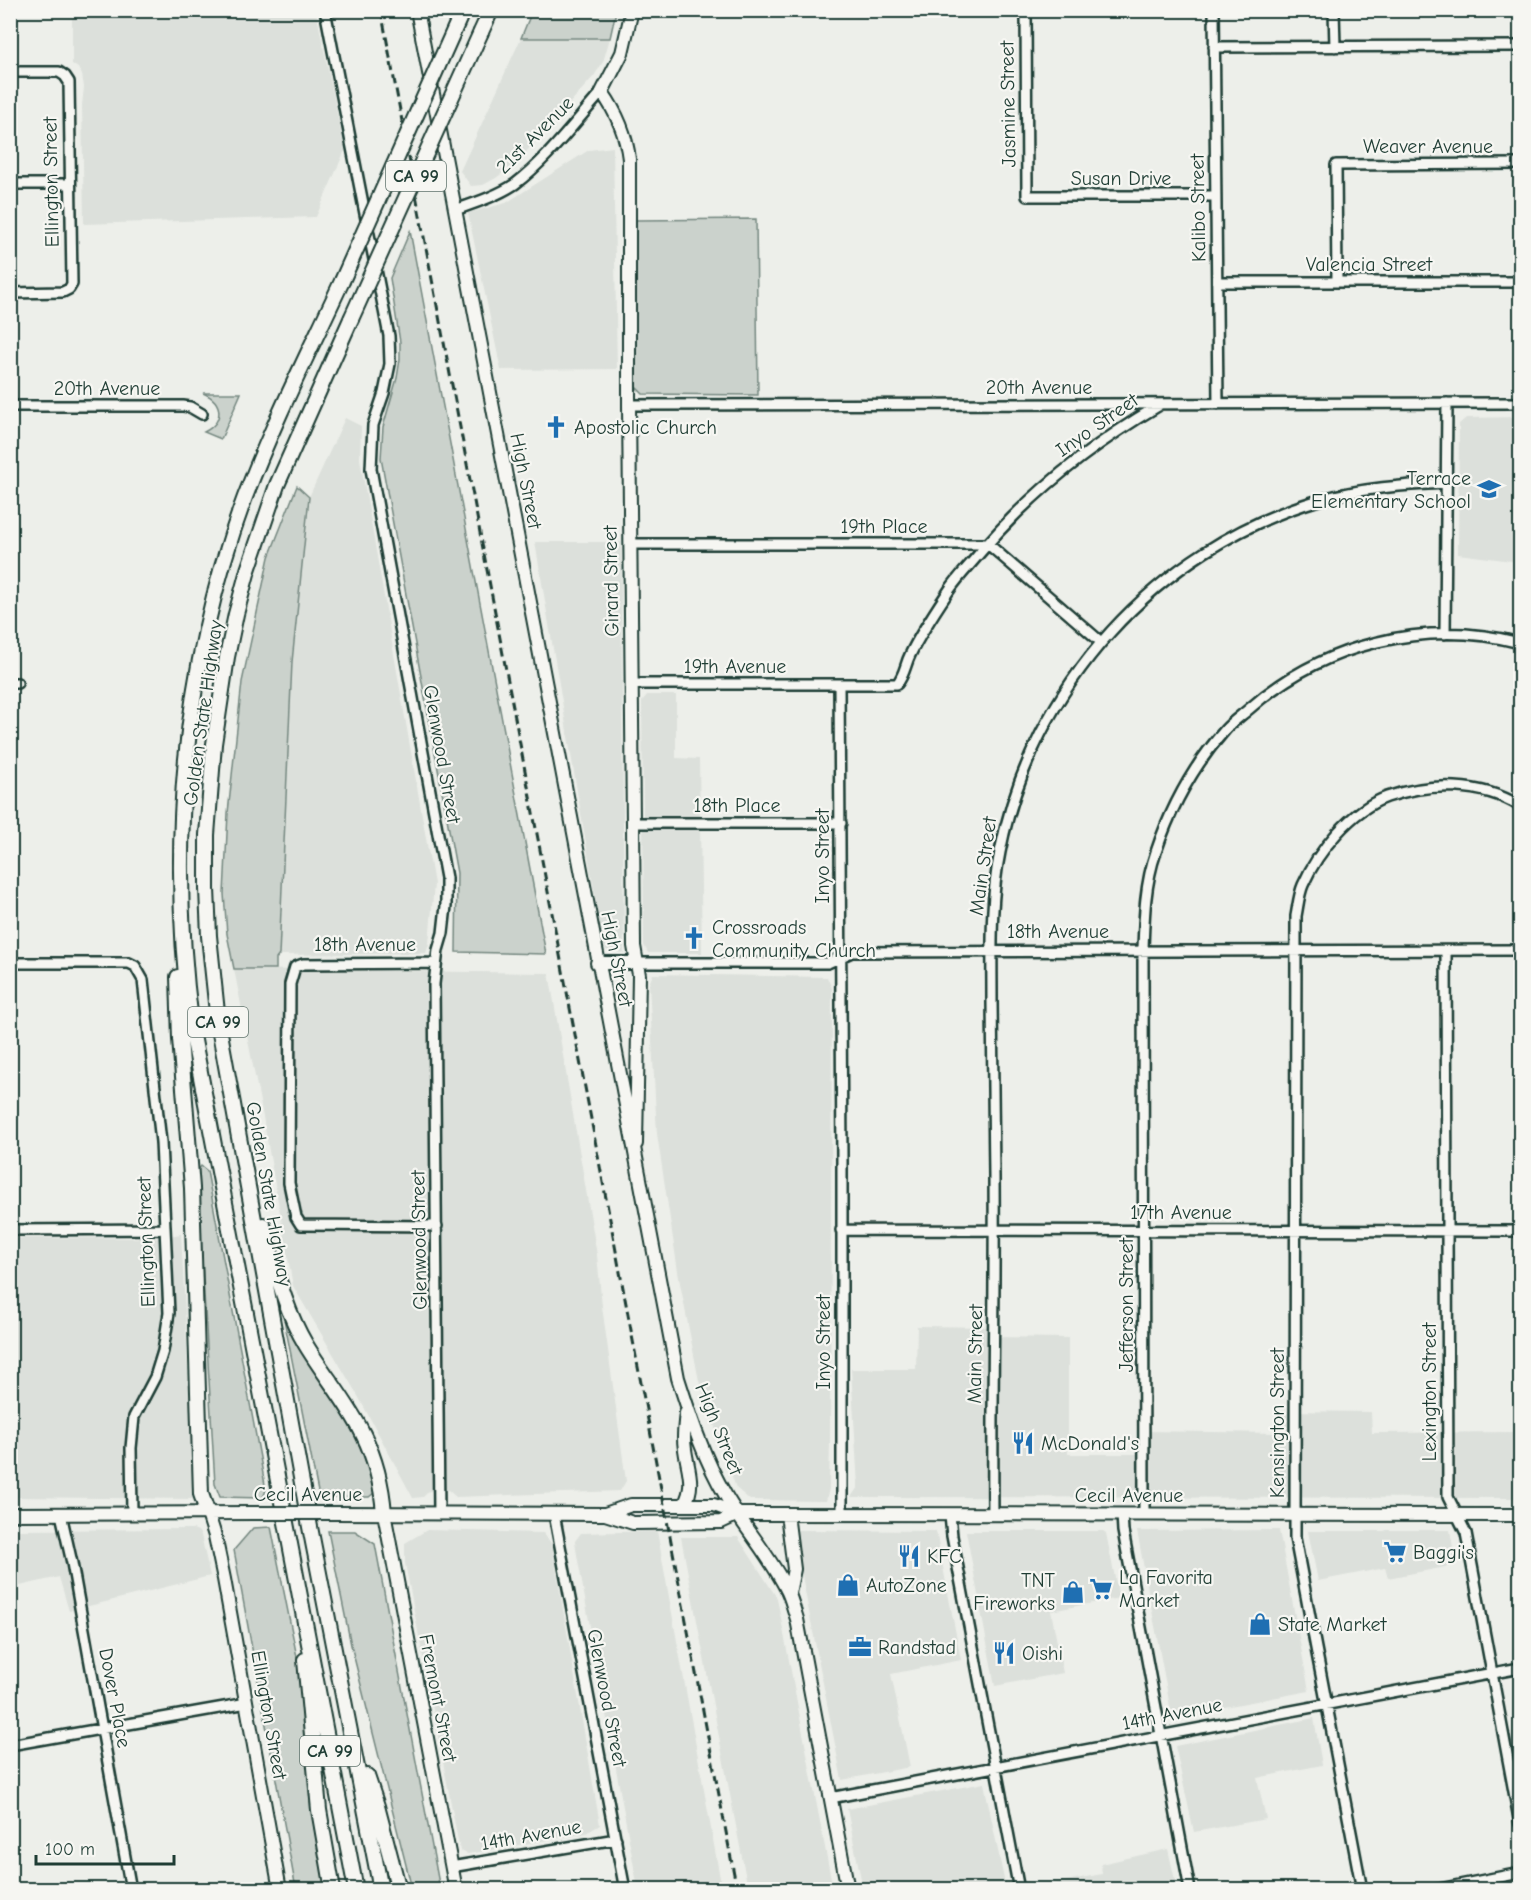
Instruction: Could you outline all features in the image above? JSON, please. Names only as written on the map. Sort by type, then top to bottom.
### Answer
[{"type":"highway","name":"Golden State Highway","points":[[356,1890],[192,1030],[184,958],[182,909],[181,850],[185,764],[197,674],[212,607],[230,542],[261,456],[463,10]]},
{"type":"highway","name":"Golden State Highway","points":[[381,1890],[310,1527],[218,1022],[208,936],[207,835],[214,744],[227,657],[236,614],[258,537],[297,436],[493,10]]},
{"type":"highway","points":[[182,909],[178,957],[178,1005],[192,1188],[201,1494],[208,1514]]},
{"type":"highway","points":[[241,1146],[284,1297],[306,1345],[363,1434],[378,1476],[384,1513]]},
{"type":"highway","points":[[303,1613],[307,1695],[319,1810],[333,1890]]},
{"type":"highway","points":[[352,1737],[377,1806],[399,1890]]},
{"type":"main road","name":"High Street","points":[[417,10],[635,1163],[678,1378],[707,1461],[727,1498],[768,1557],[789,1593],[797,1618],[848,1890]]},
{"type":"main road","points":[[602,92],[622,53],[632,10]]},
{"type":"main road","name":"Girard Street","points":[[602,92],[619,117],[629,159],[634,946],[639,975],[635,1163]]},
{"type":"main road","name":"18th Avenue","points":[[597,963],[637,963]]},
{"type":"main road","points":[[684,1505],[690,1494],[690,1473],[684,1439],[687,1406]]},
{"type":"main road","name":"Cecil Avenue","points":[[605,1514],[631,1505],[714,1505],[738,1514],[1521,1515]]},
{"type":"main road","name":"Fremont Street","points":[[384,1513],[386,1534],[456,1890]]},
{"type":"main road","name":"Cecil Avenue","points":[[10,1514],[605,1514],[633,1523],[721,1522],[738,1514]]},
{"type":"main road","name":"Ellington Street","points":[[208,1514],[215,1536],[247,1703],[280,1890]]},
{"type":"main road","points":[[787,1514],[794,1569],[789,1593]]},
{"type":"street","name":"Glenwood Street","points":[[325,10],[389,336],[390,364],[373,425],[371,469],[446,878],[443,933],[434,984],[439,1514]]},
{"type":"street","name":"Jasmine Street","points":[[1026,10],[1027,196]]},
{"type":"street","name":"Kalibo Street","points":[[1214,10],[1218,404]]},
{"type":"street","points":[[1334,10],[1335,46]]},
{"type":"street","points":[[1214,47],[1521,46]]},
{"type":"street","name":"Ellington Street","points":[[10,72],[59,72],[65,75],[69,82],[72,284],[63,292],[10,293]]},
{"type":"street","name":"21st Avenue","points":[[455,210],[515,184],[555,145],[602,92]]},
{"type":"street","name":"Weaver Avenue","points":[[1337,282],[1336,165],[1521,164]]},
{"type":"street","points":[[10,184],[70,184]]},
{"type":"street","name":"Susan Drive","points":[[1027,196],[1216,196]]},
{"type":"street","name":"Valencia Street","points":[[1217,282],[1521,282]]},
{"type":"street","points":[[1445,634],[1447,403]]},
{"type":"street","name":"20th Avenue","points":[[629,405],[1521,403]]},
{"type":"street","name":"Inyo Street","points":[[842,1514],[839,684],[897,684],[904,675],[908,658],[952,586],[988,544],[1027,503],[1085,452],[1121,427],[1160,405]]},
{"type":"street","name":"20th Avenue","points":[[10,406],[183,406],[202,414]]},
{"type":"street","name":"Main Street","points":[[993,1514],[993,902],[999,855],[1010,809],[1023,770],[1048,717],[1072,679],[1101,642],[1132,608],[1164,580],[1200,555],[1238,533],[1318,500],[1372,489],[1447,483]]},
{"type":"street","name":"19th Place","points":[[630,544],[988,544]]},
{"type":"street","points":[[988,544],[1101,642]]},
{"type":"street","name":"Jefferson Street","points":[[1144,1515],[1143,950],[1145,899],[1155,853],[1173,808],[1197,766],[1227,729],[1265,695],[1296,673],[1327,658],[1392,638],[1445,634],[1479,636],[1521,643]]},
{"type":"street","name":"19th Avenue","points":[[632,684],[839,684]]},
{"type":"street","name":"Kensington Street","points":[[1362,1890],[1295,1538],[1296,916],[1302,887],[1316,859],[1335,835],[1358,815],[1386,798],[1420,789],[1448,786],[1480,791],[1511,800],[1521,806]]},
{"type":"street","name":"18th Place","points":[[633,823],[841,823]]},
{"type":"street","name":"18th Avenue","points":[[637,963],[828,963],[852,952],[1521,950]]},
{"type":"street","name":"Lexington Street","points":[[1446,951],[1448,1497],[1466,1533],[1521,1824]]},
{"type":"street","name":"Ellington Street","points":[[10,963],[123,963],[135,966],[143,980],[159,1119],[169,1313],[163,1352],[155,1377],[134,1417],[131,1448],[132,1513]]},
{"type":"street","name":"18th Avenue","points":[[436,963],[303,964],[296,967],[290,984],[290,1183],[296,1217],[301,1225],[437,1226]]},
{"type":"street","points":[[10,1230],[165,1229]]},
{"type":"street","name":"17th Avenue","points":[[841,1230],[1521,1231]]},
{"type":"street","name":"Dover Place","points":[[61,1514],[131,1890]]},
{"type":"street","name":"Glenwood Street","points":[[554,1514],[625,1890]]},
{"type":"street","points":[[950,1514],[952,1536],[1019,1890]]},
{"type":"street","points":[[1122,1514],[1123,1531],[1191,1890]]},
{"type":"street","name":"14th Avenue","points":[[830,1798],[1521,1668]]},
{"type":"street","points":[[10,1745],[247,1703]]},
{"type":"street","name":"14th Avenue","points":[[451,1867],[616,1839]]},
{"type":"street","points":[[1434,1890],[1521,1873]]},
{"type":"shaded area","points":[[532,10],[616,11],[610,38],[521,38]]},
{"type":"shaded area","points":[[72,11],[316,11],[345,150],[316,217],[84,224],[82,105],[84,87],[82,75],[72,64]]},
{"type":"shaded area","points":[[521,38],[610,38],[603,62],[594,76],[517,162],[483,185],[471,186],[460,171]]},
{"type":"shaded area","points":[[613,147],[617,369],[501,370],[468,213],[506,203],[589,150]]},
{"type":"shaded area","points":[[756,219],[758,395],[643,394],[636,387],[636,220]]},
{"type":"shaded area","points":[[410,231],[546,954],[456,952],[457,873],[381,458],[383,427],[400,359],[400,342],[390,278]]},
{"type":"shaded area","points":[[203,393],[241,393],[221,439],[204,432],[215,423],[219,412],[215,401]]},
{"type":"shaded area","name":"Terrace Elementary School","points":[[1520,417],[1520,562],[1458,554],[1459,424],[1466,418]]},
{"type":"shaded area","points":[[345,418],[361,426],[360,459],[434,884],[429,944],[426,953],[279,955],[292,662],[309,497]]},
{"type":"shaded area","points":[[297,486],[309,497],[292,662],[279,955],[276,959],[276,969],[234,969],[227,934],[224,894],[228,813],[242,682],[269,557]]},
{"type":"shaded area","points":[[535,542],[621,542],[624,953],[606,950],[601,932]]},
{"type":"shaded area","points":[[647,695],[676,695],[676,758],[699,759],[702,953],[648,953],[644,945],[642,701]]},
{"type":"shaded area","points":[[234,969],[549,973],[597,1255],[626,1481],[620,1491],[456,1497],[448,1490],[429,1491],[423,1497],[413,1498],[358,1396],[293,1286]]},
{"type":"shaded area","points":[[653,974],[827,977],[832,988],[830,1441],[829,1489],[826,1501],[750,1500],[736,1488],[699,1381],[679,1278],[657,1134],[649,984]]},
{"type":"shaded area","points":[[201,1166],[207,1171],[266,1490],[263,1498],[220,1497],[215,1484],[197,1172]]},
{"type":"shaded area","points":[[181,1234],[195,1499],[11,1497],[11,1238],[157,1238]]},
{"type":"shaded area","points":[[281,1304],[359,1436],[373,1477],[374,1493],[369,1497],[319,1497]]},
{"type":"shaded area","points":[[917,1326],[992,1327],[993,1337],[1068,1338],[1068,1454],[1142,1454],[1142,1431],[1284,1433],[1284,1411],[1371,1412],[1372,1433],[1520,1432],[1520,1498],[851,1497],[858,1487],[851,1369],[916,1369]]},
{"type":"shaded area","points":[[271,1527],[303,1687],[314,1827],[326,1889],[296,1889],[234,1550],[253,1528]]},
{"type":"shaded area","points":[[193,1529],[201,1535],[210,1576],[69,1611],[59,1577],[11,1588],[10,1530]]},
{"type":"shaded area","points":[[427,1530],[543,1533],[552,1544],[600,1825],[586,1833],[468,1854],[460,1851],[405,1563],[405,1543]]},
{"type":"shaded area","points":[[798,1530],[936,1531],[961,1660],[891,1674],[910,1767],[842,1780],[794,1535]]},
{"type":"shaded area","points":[[1279,1530],[1309,1691],[1172,1717],[1137,1531]]},
{"type":"shaded area","points":[[1450,1530],[1456,1565],[1388,1578],[1385,1568],[1318,1581],[1308,1531]]},
{"type":"shaded area","points":[[328,1531],[355,1531],[375,1544],[440,1889],[412,1889],[351,1645]]},
{"type":"shaded area","points":[[657,1531],[722,1889],[638,1889],[577,1555],[575,1541],[581,1533]]},
{"type":"shaded area","points":[[966,1531],[1103,1531],[1106,1533],[1119,1598],[1051,1611],[1063,1673],[995,1686]]},
{"type":"shaded area","points":[[681,1537],[738,1537],[777,1598],[833,1889],[748,1889]]},
{"type":"shaded area","points":[[1314,1718],[1322,1765],[1257,1778],[1266,1819],[1194,1832],[1175,1746]]},
{"type":"shaded area","points":[[984,1783],[1006,1889],[863,1889],[847,1809]]},
{"type":"shaded area","points":[[1168,1849],[1177,1889],[1034,1889],[1034,1887],[1102,1874],[1101,1864]]},
{"type":"railway","points":[[381,10],[737,1890]]},
{"type":"place","name":"Apostolic Church","points":[[556,427]]},
{"type":"place","name":"Terrace Elementary School","points":[[1489,489]]},
{"type":"place","name":"Crossroads Community Church","points":[[694,938]]},
{"type":"place","name":"McDonald's","points":[[1023,1443]]},
{"type":"place","name":"Baggi's","points":[[1395,1552]]},
{"type":"place","name":"KFC","points":[[909,1556]]},
{"type":"place","name":"AutoZone","points":[[848,1585]]},
{"type":"place","name":"La Favorita Market","points":[[1101,1589]]},
{"type":"place","name":"TNT Fireworks","points":[[1073,1592]]},
{"type":"place","name":"State Market","points":[[1260,1624]]},
{"type":"place","name":"Randstad","points":[[860,1647]]},
{"type":"place","name":"Oishi","points":[[1004,1653]]}]
